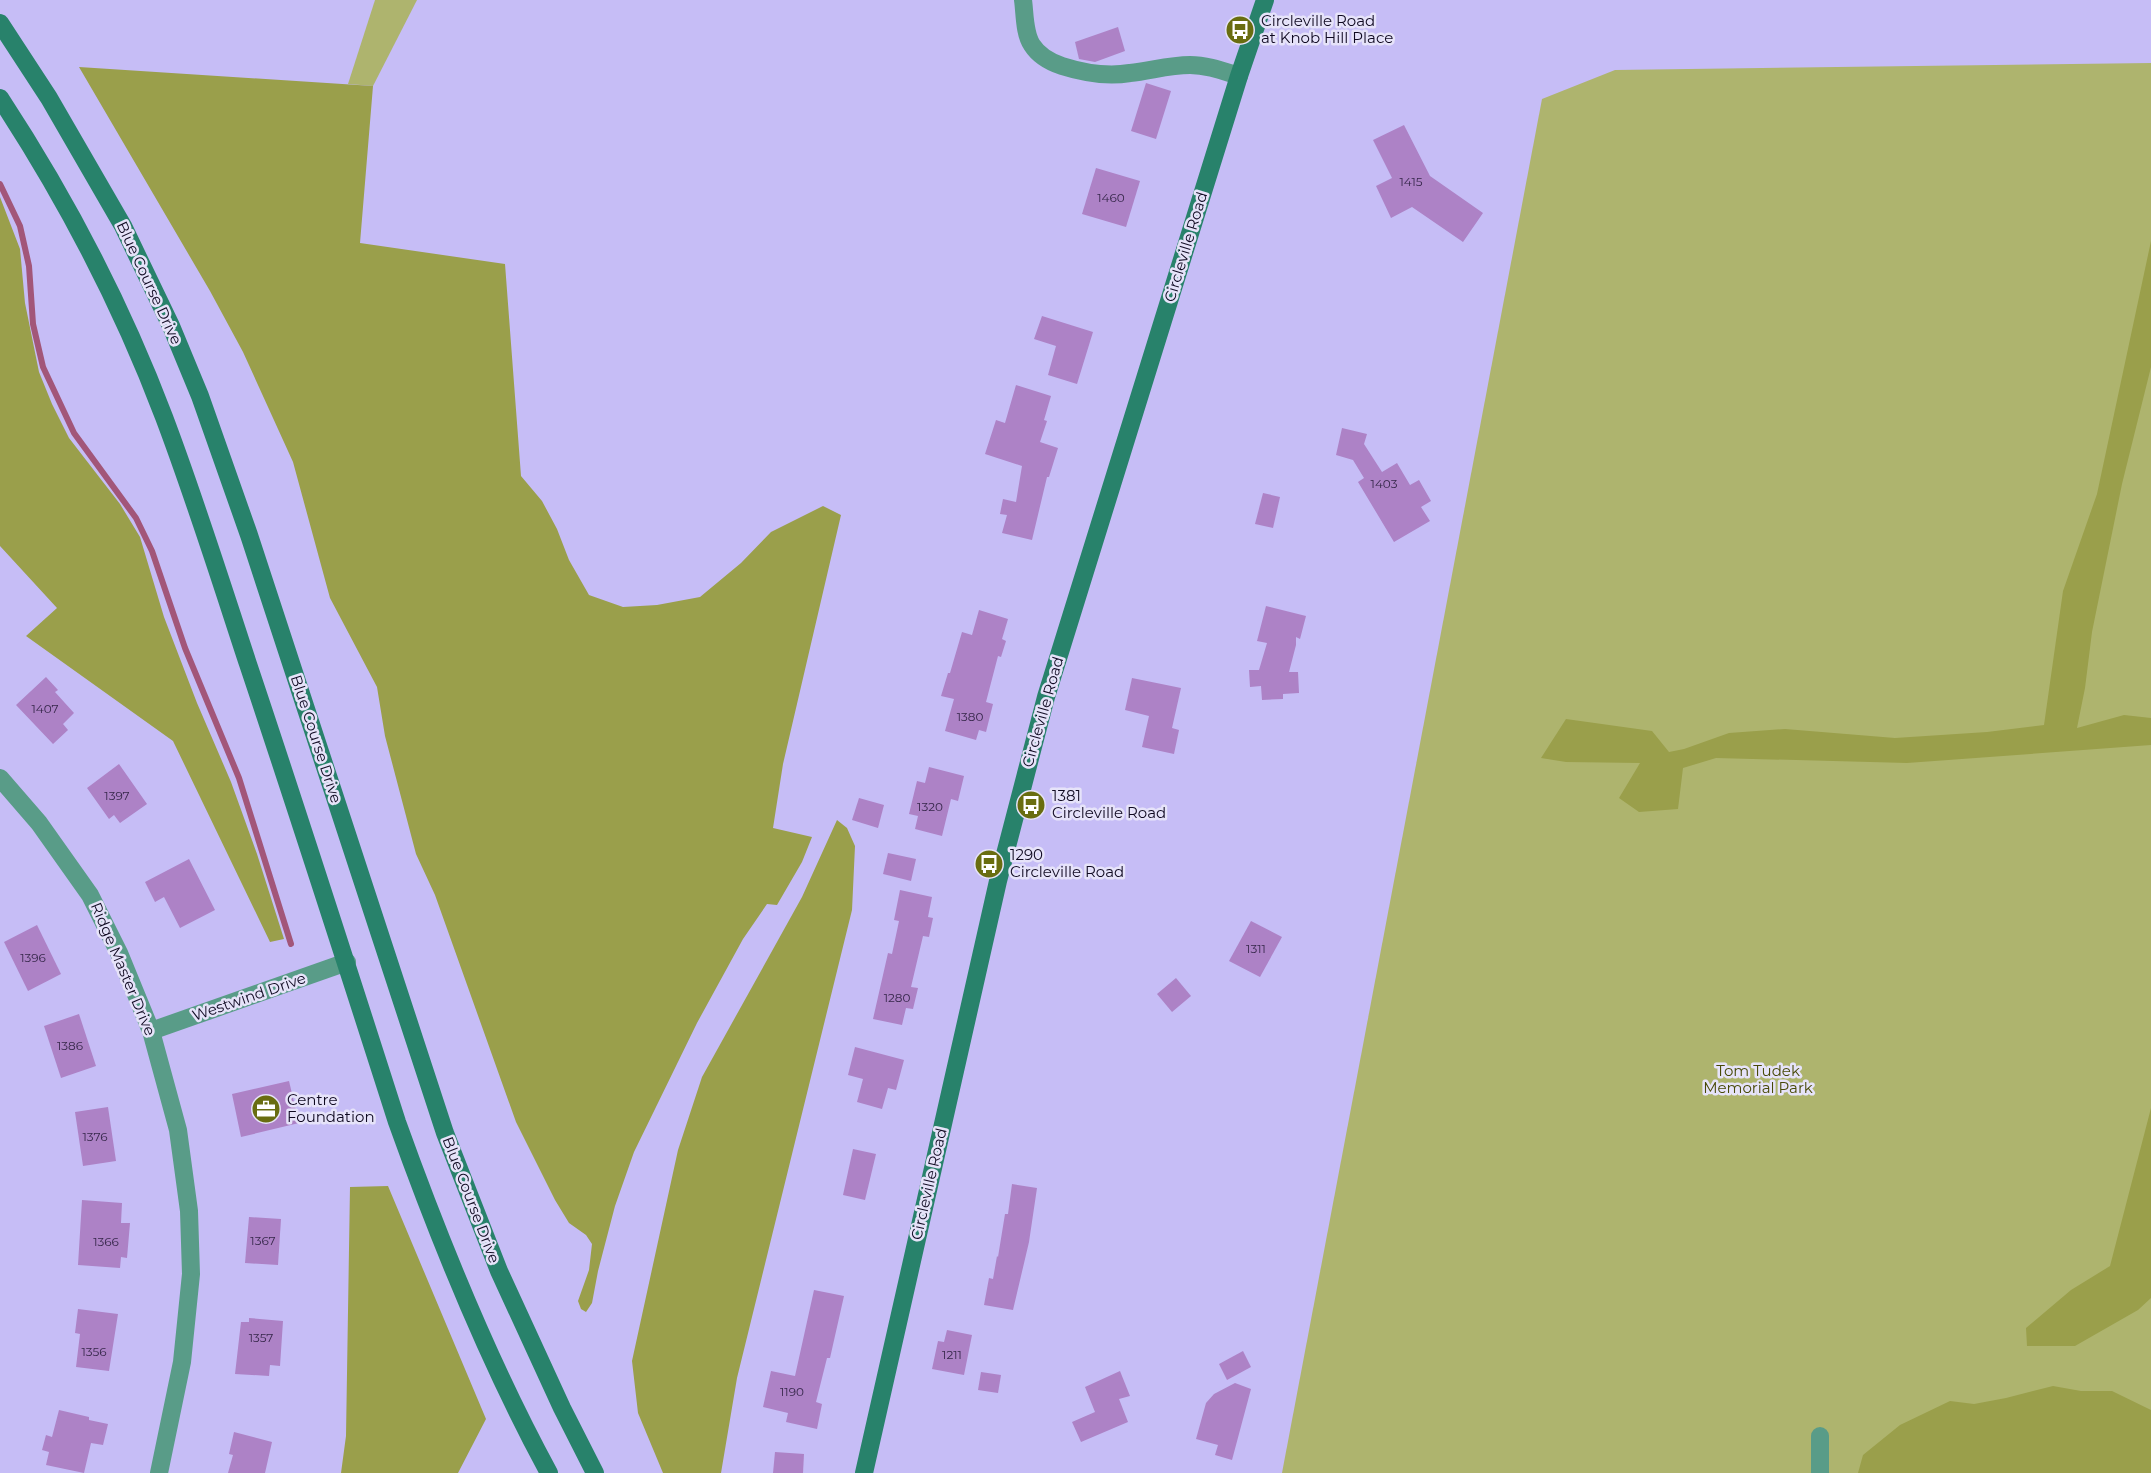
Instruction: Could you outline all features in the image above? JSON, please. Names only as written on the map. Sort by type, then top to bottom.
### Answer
[{"type":"main road","name":"Circleville Road","points":[[864,1473],[998,881],[1046,698],[1239,76],[1265,0]]},
{"type":"main road","name":"Blue Course Drive","points":[[0,23],[49,98],[123,226],[196,386],[249,535],[445,1132],[471,1203],[525,1328],[595,1473]]},
{"type":"main road","points":[[0,98],[52,182],[87,248],[120,314],[164,416],[347,962],[401,1132],[449,1259],[511,1397],[549,1473]]},
{"type":"street","points":[[1023,0],[1031,44],[1036,51],[1052,62],[1085,73],[1099,75],[1188,65],[1212,68],[1239,76]]},
{"type":"street","name":"Ridge Master Drive","points":[[0,778],[39,823],[90,894],[119,953],[151,1031],[178,1130],[189,1211],[191,1274],[182,1362],[159,1473]]},
{"type":"street","name":"Westwind Drive","points":[[151,1031],[347,962]]},
{"type":"street","points":[[1820,1436],[1820,1473]]},
{"type":"green space","points":[[375,0],[417,0],[373,86],[348,84]]},
{"type":"green space","name":"Tom Tudek Memorial Park","points":[[2151,63],[2151,1473],[1282,1473],[1542,99],[1615,70]]},
{"type":"green space","points":[[79,67],[373,86],[360,243],[505,264],[521,476],[542,501],[557,529],[569,560],[589,595],[623,607],[657,605],[700,597],[741,563],[771,532],[823,506],[841,515],[783,764],[773,828],[812,837],[802,862],[777,905],[767,904],[743,939],[697,1023],[634,1152],[615,1206],[592,1303],[586,1312],[581,1309],[578,1301],[589,1270],[592,1244],[586,1235],[569,1223],[516,1122],[435,895],[416,854],[385,736],[377,687],[330,598],[293,462],[243,352],[210,291]]},
{"type":"green space","points":[[0,197],[20,249],[25,303],[39,372],[69,438],[120,504],[140,537],[164,617],[231,782],[284,939],[270,942],[173,741],[26,636],[57,608],[0,546]]},
{"type":"green space","points":[[2151,241],[2151,367],[2122,484],[2092,632],[2077,728],[2124,715],[2151,718],[2151,745],[1907,763],[1716,758],[1683,768],[1678,809],[1639,812],[1619,798],[1640,763],[1566,762],[1541,758],[1566,719],[1652,731],[1669,752],[1729,733],[1785,729],[1895,738],[1987,732],[2044,725],[2063,591],[2097,494]]},
{"type":"green space","points":[[837,820],[847,828],[855,846],[852,910],[737,1378],[721,1473],[663,1473],[638,1413],[632,1361],[678,1150],[702,1077],[802,897]]},
{"type":"green space","points":[[2151,1108],[2151,1298],[2138,1310],[2075,1346],[2027,1346],[2026,1328],[2071,1290],[2110,1266]]},
{"type":"green space","points":[[388,1186],[486,1419],[458,1473],[341,1473],[346,1436],[350,1187]]},
{"type":"green space","points":[[2053,1386],[2081,1391],[2112,1391],[2151,1410],[2151,1473],[1858,1473],[1863,1455],[1900,1425],[1950,1401],[1974,1404]]},
{"type":"building","points":[[1118,27],[1125,51],[1095,62],[1079,59],[1075,42]]},
{"type":"building","points":[[1146,83],[1171,91],[1156,139],[1131,131]]},
{"type":"building","points":[[1404,125],[1430,176],[1483,213],[1463,242],[1412,207],[1391,218],[1376,186],[1392,178],[1373,140]]},
{"type":"building","points":[[1096,168],[1140,181],[1126,227],[1082,214]]},
{"type":"building","points":[[1042,316],[1093,332],[1077,384],[1048,375],[1056,346],[1034,339]]},
{"type":"building","points":[[1016,385],[1051,396],[1044,420],[1047,421],[1040,442],[1058,448],[1049,477],[1047,477],[1032,540],[1002,533],[1007,515],[1000,514],[1003,499],[1016,502],[1022,466],[985,454],[996,420],[1005,423]]},
{"type":"building","points":[[1342,428],[1367,434],[1364,444],[1382,472],[1397,463],[1410,485],[1419,480],[1431,501],[1421,507],[1430,521],[1394,542],[1358,482],[1364,478],[1353,460],[1336,455]]},
{"type":"building","points":[[1263,493],[1280,497],[1273,528],[1255,524]]},
{"type":"building","points":[[1266,606],[1306,616],[1300,639],[1296,637],[1289,672],[1298,672],[1299,693],[1283,694],[1283,699],[1262,700],[1261,686],[1250,687],[1249,670],[1259,670],[1267,643],[1257,641]]},
{"type":"building","points":[[979,610],[1008,619],[1002,639],[1006,641],[1001,657],[998,656],[986,702],[993,704],[986,732],[979,730],[976,740],[945,731],[954,699],[941,696],[962,632],[972,635]]},
{"type":"building","points":[[46,677],[58,690],[55,692],[74,713],[63,724],[68,730],[53,744],[16,705]]},
{"type":"building","points":[[1132,678],[1181,688],[1172,728],[1179,730],[1174,754],[1142,747],[1149,716],[1125,710]]},
{"type":"building","points":[[119,764],[147,804],[120,823],[114,815],[109,819],[87,788]]},
{"type":"building","points":[[929,767],[964,776],[958,801],[951,799],[942,836],[915,829],[918,816],[909,814],[917,781],[925,783]]},
{"type":"building","points":[[859,798],[884,805],[878,828],[852,820]]},
{"type":"building","points":[[888,853],[916,859],[911,881],[883,874]]},
{"type":"building","points":[[189,859],[215,910],[180,928],[164,897],[155,902],[145,882]]},
{"type":"building","points":[[900,890],[932,897],[928,917],[933,918],[929,937],[923,936],[911,987],[918,988],[913,1009],[906,1008],[902,1025],[873,1019],[888,953],[892,954],[899,921],[894,920]]},
{"type":"building","points":[[1251,921],[1282,937],[1260,977],[1229,961]]},
{"type":"building","points":[[37,925],[61,974],[28,991],[4,942]]},
{"type":"building","points":[[1176,978],[1191,996],[1172,1012],[1157,994]]},
{"type":"building","points":[[79,1014],[96,1066],[61,1078],[44,1026]]},
{"type":"building","points":[[855,1047],[904,1060],[896,1090],[888,1088],[882,1109],[857,1102],[863,1079],[848,1075]]},
{"type":"building","name":"Centre Foundation","points":[[289,1081],[299,1123],[241,1137],[232,1094]]},
{"type":"building","points":[[108,1107],[116,1161],[83,1166],[75,1112]]},
{"type":"building","points":[[853,1149],[876,1154],[865,1200],[843,1195]]},
{"type":"building","points":[[1012,1184],[1037,1188],[1029,1242],[1013,1310],[984,1305],[989,1278],[993,1279],[1005,1214],[1008,1214]]},
{"type":"building","points":[[82,1200],[122,1203],[121,1223],[130,1223],[127,1258],[121,1257],[120,1268],[78,1265]]},
{"type":"building","points":[[249,1217],[281,1219],[278,1265],[245,1263]]},
{"type":"building","points":[[814,1290],[844,1296],[830,1358],[827,1358],[816,1402],[822,1404],[817,1429],[786,1422],[788,1413],[763,1407],[771,1371],[795,1376]]},
{"type":"building","points":[[78,1309],[118,1314],[109,1371],[76,1367],[80,1334],[75,1333]]},
{"type":"building","points":[[249,1318],[283,1321],[280,1366],[270,1365],[269,1376],[235,1374],[241,1322],[249,1322]]},
{"type":"building","points":[[947,1330],[972,1335],[964,1375],[932,1369],[938,1341],[944,1342]]},
{"type":"building","points":[[1243,1351],[1251,1367],[1227,1380],[1219,1364]]},
{"type":"building","points":[[1120,1371],[1130,1396],[1119,1399],[1128,1422],[1081,1442],[1072,1422],[1095,1412],[1085,1387]]},
{"type":"building","points":[[981,1372],[1001,1375],[998,1393],[978,1390]]},
{"type":"building","points":[[1235,1383],[1251,1389],[1232,1460],[1215,1455],[1218,1445],[1196,1439],[1206,1403],[1214,1394]]},
{"type":"building","points":[[59,1410],[108,1424],[103,1445],[91,1443],[84,1473],[46,1465],[49,1452],[42,1450],[46,1435],[52,1437]]},
{"type":"building","points":[[234,1432],[272,1442],[265,1473],[228,1473],[233,1455],[229,1454]]},
{"type":"building","points":[[775,1452],[804,1454],[803,1473],[773,1473]]},
{"type":"waterway","points":[[0,184],[20,226],[29,266],[33,324],[43,367],[74,433],[136,518],[152,551],[185,648],[239,778],[291,944]]},
{"type":"place","name":"Circleville Road at Knob Hill Place","points":[[1240,30]]},
{"type":"place","name":"1381 Circleville Road","points":[[1031,805]]},
{"type":"place","name":"1290 Circleville Road","points":[[989,864]]},
{"type":"place","name":"Centre Foundation","points":[[266,1109]]}]
